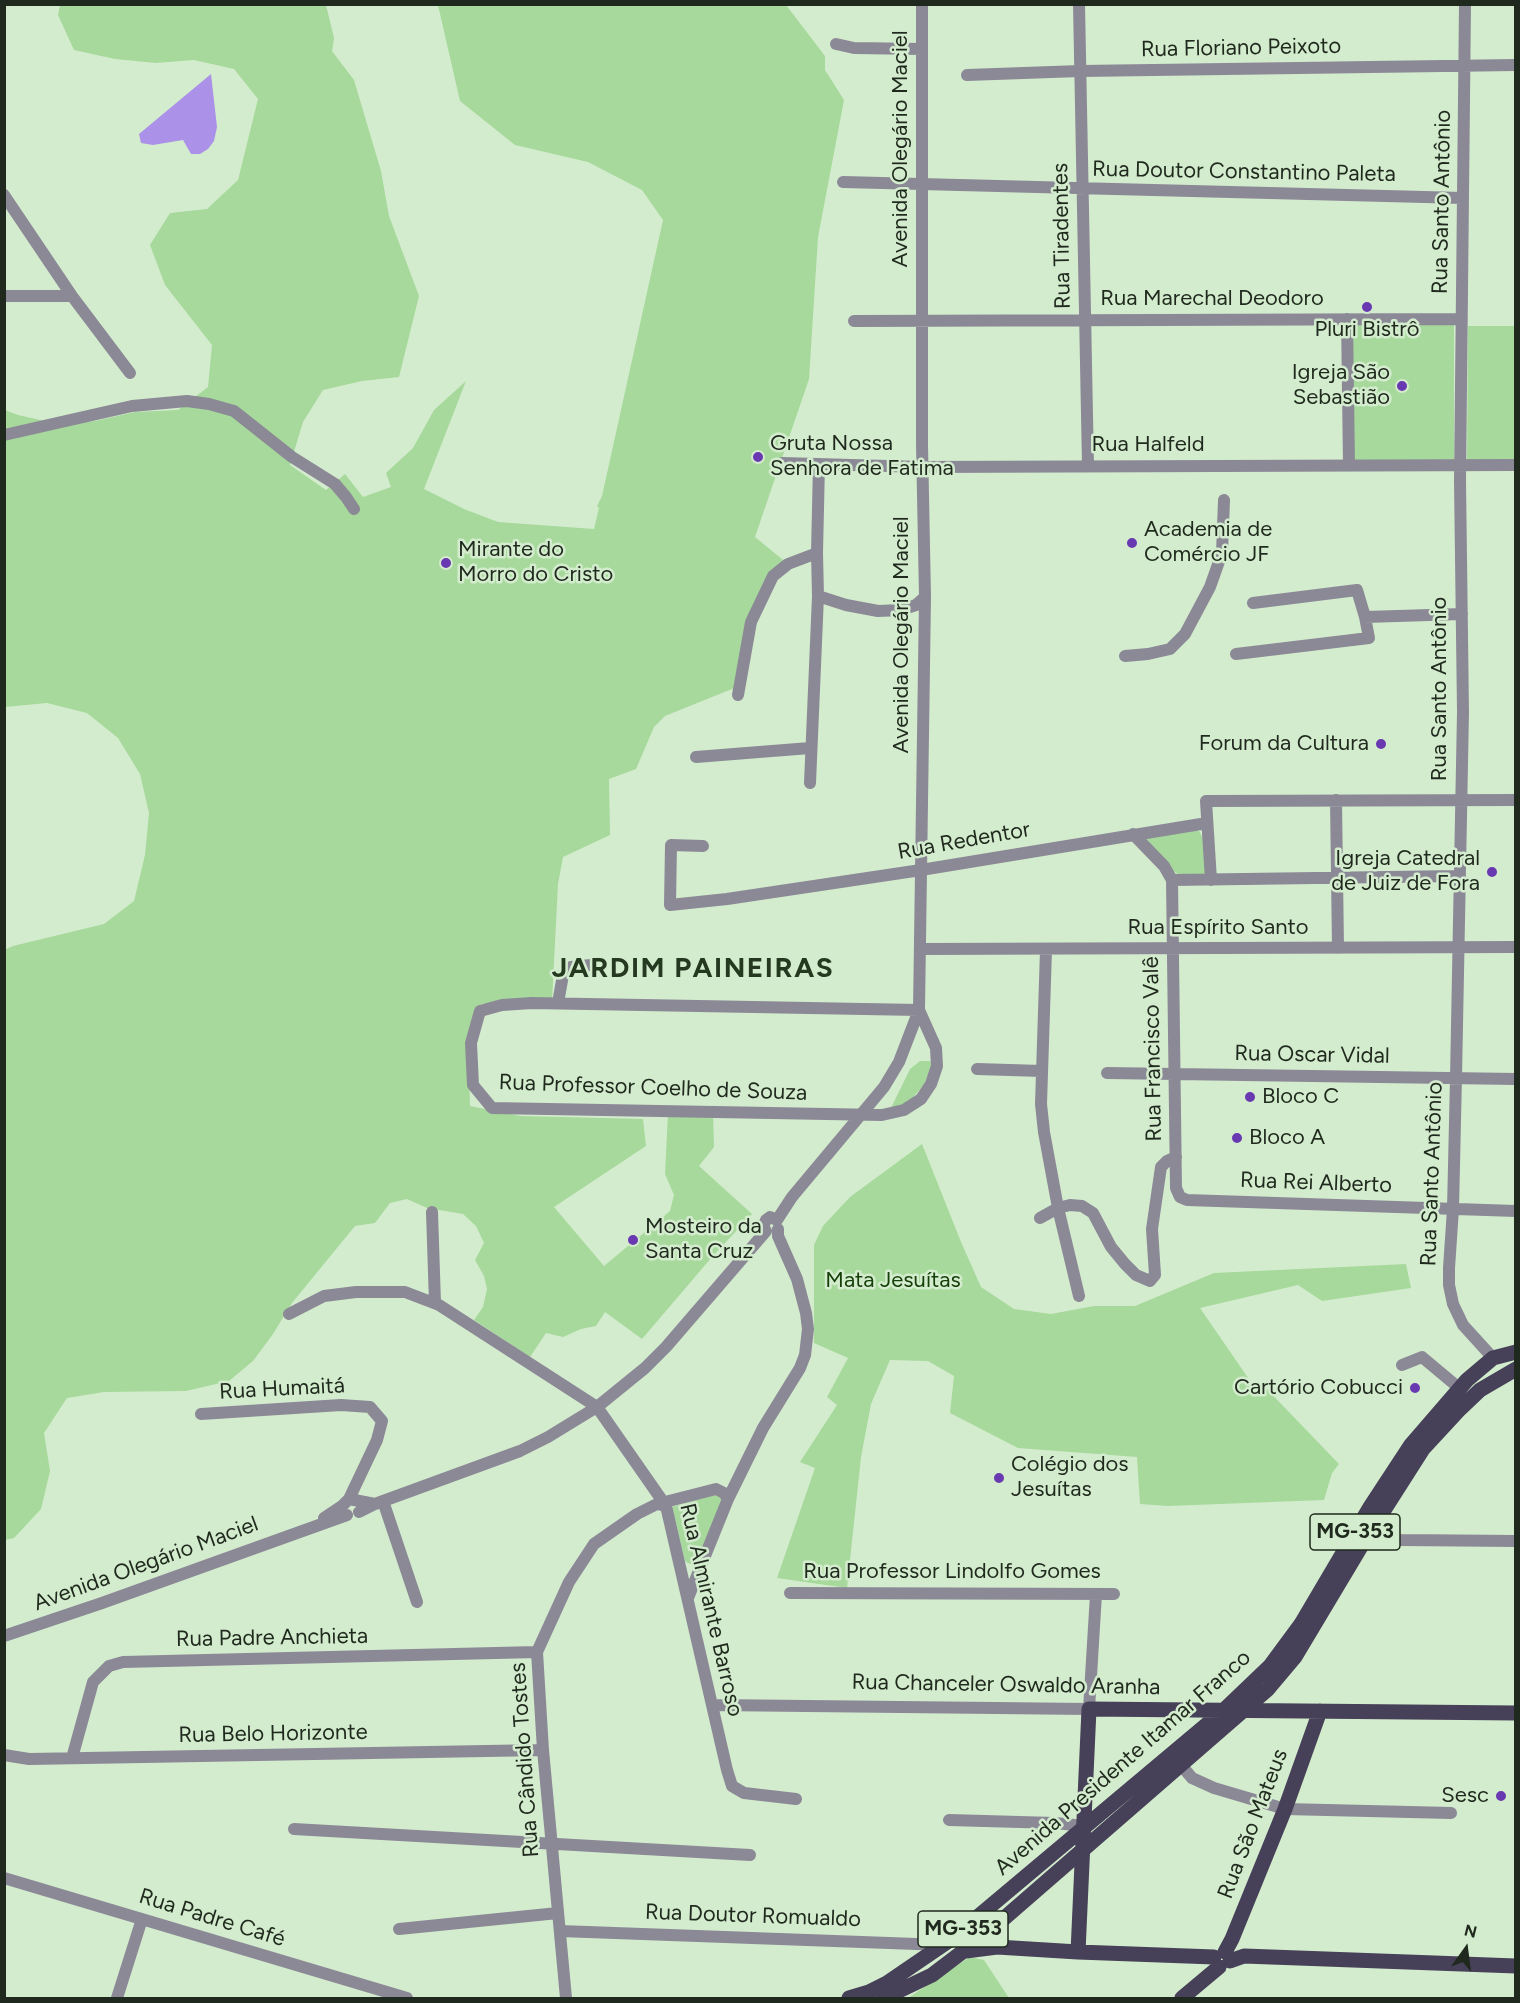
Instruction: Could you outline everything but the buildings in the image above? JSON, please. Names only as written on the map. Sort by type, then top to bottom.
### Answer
[{"type":"main road","name":"Avenida Presidente Itamar Franco","points":[[849,1998],[887,1983],[944,1945],[1224,1710],[1270,1666],[1288,1643],[1410,1446],[1459,1388],[1493,1358],[1515,1352]]},
{"type":"main road","points":[[1442,1427],[1446,1416],[1491,1370],[1494,1363],[1493,1358]]},
{"type":"main road","name":"Avenida Presidente Itamar Franco","points":[[886,1998],[932,1975],[986,1934],[1268,1689],[1295,1657],[1423,1449],[1480,1390],[1515,1369]]},
{"type":"main road","points":[[1078,1952],[1089,1709]]},
{"type":"main road","name":"Rua Chanceler Oswaldo Aranha","points":[[1089,1709],[1515,1713]]},
{"type":"main road","name":"Rua São Mateus","points":[[1182,1998],[1227,1955],[1285,1809],[1320,1711]]},
{"type":"main road","points":[[1065,1844],[1082,1851]]},
{"type":"main road","points":[[963,1952],[997,1947],[1078,1952],[1515,1966]]},
{"type":"street","name":"Avenida Olegário Maciel","points":[[4,1636],[112,1600],[302,1531],[351,1507],[379,1502],[528,1447],[572,1424],[645,1368],[666,1347],[774,1226],[792,1197],[884,1088],[899,1062],[919,1010],[925,597],[921,320],[922,4]]},
{"type":"street","name":"Rua Tiradentes","points":[[1079,4],[1088,466]]},
{"type":"street","name":"Rua Santo Antônio","points":[[1465,4],[1460,465],[1463,712],[1453,1209],[1449,1285],[1453,1304],[1463,1325],[1493,1358]]},
{"type":"street","points":[[836,44],[854,48],[922,49]]},
{"type":"street","name":"Rua Floriano Peixoto","points":[[967,75],[1080,71],[1515,65]]},
{"type":"street","name":"Rua Doutor Constantino Paleta","points":[[843,182],[1463,198]]},
{"type":"street","points":[[4,195],[72,296],[130,373]]},
{"type":"street","points":[[4,296],[72,296]]},
{"type":"street","points":[[1347,319],[1349,465]]},
{"type":"street","name":"Rua Marechal Deodoro","points":[[854,321],[1461,319]]},
{"type":"street","points":[[4,435],[132,406],[187,401],[209,404],[234,411],[292,457],[335,484],[354,509]]},
{"type":"street","name":"Rua Halfeld","points":[[782,463],[922,467],[1515,465]]},
{"type":"street","points":[[810,783],[818,596],[819,464]]},
{"type":"street","points":[[1125,656],[1170,649],[1185,634],[1210,587],[1222,554],[1224,500]]},
{"type":"street","points":[[738,695],[751,622],[772,576],[788,564],[817,553]]},
{"type":"street","points":[[1236,654],[1369,638],[1357,590],[1254,603]]},
{"type":"street","points":[[818,596],[846,605],[878,611],[901,610],[916,605],[925,597]]},
{"type":"street","points":[[1365,617],[1462,614]]},
{"type":"street","points":[[696,757],[810,748]]},
{"type":"street","points":[[1336,800],[1339,879],[1338,948]]},
{"type":"street","points":[[1211,880],[1206,801],[1515,800]]},
{"type":"street","name":"Rua Redentor","points":[[704,846],[671,845],[670,905],[727,899],[921,870],[1207,823]]},
{"type":"street","points":[[1133,834],[1164,866],[1172,880],[1459,876]]},
{"type":"street","name":"Rua Francisco Valê","points":[[1172,880],[1176,1188],[1180,1197],[1187,1200]]},
{"type":"street","name":"Rua Espírito Santo","points":[[920,949],[1515,947]]},
{"type":"street","points":[[1046,950],[1041,1104],[1058,1208],[1079,1296]]},
{"type":"street","points":[[591,965],[571,967],[562,975],[558,1003],[919,1010],[936,1048],[937,1066],[931,1084],[921,1098],[904,1110],[882,1115],[860,1114]]},
{"type":"street","name":"Rua Professor Coelho de Souza","points":[[558,1003],[502,1005],[480,1011],[471,1043],[473,1085],[492,1108],[860,1114]]},
{"type":"street","points":[[977,1069],[1042,1071]]},
{"type":"street","name":"Rua Oscar Vidal","points":[[1107,1073],[1515,1079]]},
{"type":"street","points":[[1040,1218],[1058,1208],[1070,1205],[1082,1206],[1093,1213],[1112,1247],[1125,1264],[1142,1279],[1150,1281],[1155,1275],[1152,1229],[1161,1167],[1176,1157]]},
{"type":"street","name":"Rua Rei Alberto","points":[[1187,1200],[1515,1211]]},
{"type":"street","points":[[432,1212],[435,1303]]},
{"type":"street","points":[[687,1599],[728,1499],[763,1428],[800,1368],[808,1343],[806,1313],[797,1279],[774,1226]]},
{"type":"street","name":"Rua Almirante Barroso","points":[[289,1314],[324,1296],[356,1292],[405,1292],[435,1303],[597,1407],[666,1504],[732,1786],[744,1793],[796,1799]]},
{"type":"street","points":[[1402,1365],[1422,1357],[1459,1388]]},
{"type":"street","name":"Rua Humaitá","points":[[201,1414],[341,1405],[370,1407],[382,1422],[351,1507]]},
{"type":"street","name":"Rua Cândido Tostes","points":[[566,1998],[543,1750],[537,1652],[568,1582],[594,1544],[637,1514],[657,1504],[666,1504],[716,1489],[724,1493],[728,1499]]},
{"type":"street","points":[[379,1502],[417,1602]]},
{"type":"street","points":[[1375,1524],[1390,1537],[1400,1540],[1515,1541]]},
{"type":"street","points":[[681,1563],[690,1569],[701,1565]]},
{"type":"street","name":"Rua Professor Lindolfo Gomes","points":[[790,1593],[1114,1594]]},
{"type":"street","points":[[1089,1709],[1096,1594]]},
{"type":"street","name":"Rua Padre Anchieta","points":[[72,1758],[93,1682],[109,1666],[123,1662],[537,1652]]},
{"type":"street","name":"Rua Chanceler Oswaldo Aranha","points":[[712,1705],[1089,1709]]},
{"type":"street","name":"Rua Belo Horizonte","points":[[4,1755],[29,1759],[543,1750]]},
{"type":"street","points":[[1181,1765],[1192,1778],[1214,1788],[1285,1809],[1451,1813]]},
{"type":"street","points":[[949,1820],[1083,1826]]},
{"type":"street","points":[[1055,1823],[1063,1829],[1065,1844]]},
{"type":"street","points":[[294,1829],[750,1855]]},
{"type":"street","name":"Rua Padre Café","points":[[4,1878],[407,1998]]},
{"type":"street","points":[[399,1929],[558,1913]]},
{"type":"street","points":[[117,1998],[142,1919]]},
{"type":"street","name":"Rua Doutor Romualdo","points":[[560,1931],[944,1945]]},
{"type":"street","points":[[986,1934],[997,1947]]},
{"type":"green space","points":[[60,5],[326,5],[334,38],[332,51],[354,80],[381,171],[389,216],[419,296],[399,377],[362,381],[323,390],[303,422],[290,465],[326,490],[345,474],[363,497],[391,487],[386,473],[413,448],[434,410],[466,381],[424,489],[464,509],[498,522],[594,529],[599,508],[597,506],[602,496],[663,220],[642,190],[588,162],[515,145],[460,101],[438,5],[786,5],[825,56],[825,70],[844,100],[818,237],[809,379],[755,537],[788,564],[751,610],[737,687],[665,716],[654,727],[636,769],[609,779],[610,835],[563,857],[558,884],[552,1001],[481,1004],[468,1041],[470,1106],[520,1116],[643,1119],[646,1146],[554,1207],[604,1266],[670,1211],[674,1195],[665,1174],[668,1113],[713,1114],[714,1147],[699,1166],[752,1214],[642,1339],[605,1312],[596,1326],[581,1329],[563,1337],[546,1333],[530,1357],[474,1320],[483,1307],[487,1289],[484,1276],[475,1260],[484,1243],[476,1226],[463,1214],[427,1208],[407,1199],[390,1203],[375,1223],[355,1226],[292,1303],[253,1361],[229,1381],[186,1391],[104,1392],[67,1398],[44,1433],[50,1471],[41,1509],[14,1538],[5,1540],[4,950],[104,924],[134,901],[145,855],[149,813],[140,774],[118,738],[87,713],[47,703],[5,707],[5,410],[58,424],[95,421],[135,412],[178,410],[208,387],[212,345],[165,285],[150,245],[170,213],[207,209],[238,180],[258,99],[234,69],[194,60],[156,63],[115,59],[74,50],[58,15]]},
{"type":"green space","points":[[1351,324],[1454,324],[1454,463],[1351,463]]},
{"type":"green space","points":[[1468,326],[1515,326],[1515,461],[1467,460]]},
{"type":"green space","points":[[1192,828],[1199,831],[1203,838],[1206,874],[1178,874],[1170,869],[1139,835]]},
{"type":"green space","points":[[920,1061],[930,1061],[932,1065],[924,1085],[907,1104],[890,1110],[910,1069]]},
{"type":"green space","name":"Mata Jesuítas","points":[[922,1144],[981,1287],[1014,1309],[1051,1314],[1094,1306],[1135,1306],[1214,1273],[1406,1264],[1411,1288],[1322,1301],[1298,1285],[1200,1308],[1255,1388],[1260,1382],[1339,1464],[1332,1473],[1324,1500],[1168,1506],[1140,1504],[1137,1457],[1018,1448],[950,1413],[954,1376],[928,1361],[890,1360],[871,1404],[861,1457],[847,1588],[777,1578],[815,1468],[800,1462],[837,1405],[827,1397],[848,1358],[814,1343],[814,1245],[823,1226],[850,1197]]},
{"type":"green space","points":[[712,1495],[720,1496],[722,1499],[698,1560],[691,1564],[685,1561],[672,1507]]},
{"type":"green space","points":[[970,1957],[984,1960],[1009,1998],[908,1998]]},
{"type":"shaded area","points":[[211,74],[217,127],[214,141],[208,149],[200,154],[191,154],[183,140],[153,145],[141,143],[139,134]]},
{"type":"place","name":"Pluri Bistrô","points":[[1367,307]]},
{"type":"place","name":"Igreja São Sebastião","points":[[1402,386]]},
{"type":"place","name":"Gruta Nossa Senhora de Fatima","points":[[758,457]]},
{"type":"place","name":"Academia de Comércio JF","points":[[1132,543]]},
{"type":"place","name":"Mirante do Morro do Cristo","points":[[446,563]]},
{"type":"place","name":"Forum da Cultura","points":[[1381,744]]},
{"type":"place","name":"Igreja Catedral de Juiz de Fora","points":[[1492,872]]},
{"type":"place","name":"Bloco C","points":[[1250,1097]]},
{"type":"place","name":"Bloco A","points":[[1237,1138]]},
{"type":"place","name":"Mosteiro da Santa Cruz","points":[[633,1240]]},
{"type":"place","name":"Cartório Cobucci","points":[[1415,1388]]},
{"type":"place","name":"Colégio dos Jesuítas","points":[[999,1478]]},
{"type":"place","name":"Sesc","points":[[1501,1796]]},
{"type":"district","name":"JARDIM PAINEIRAS","points":[[693,969]]}]
